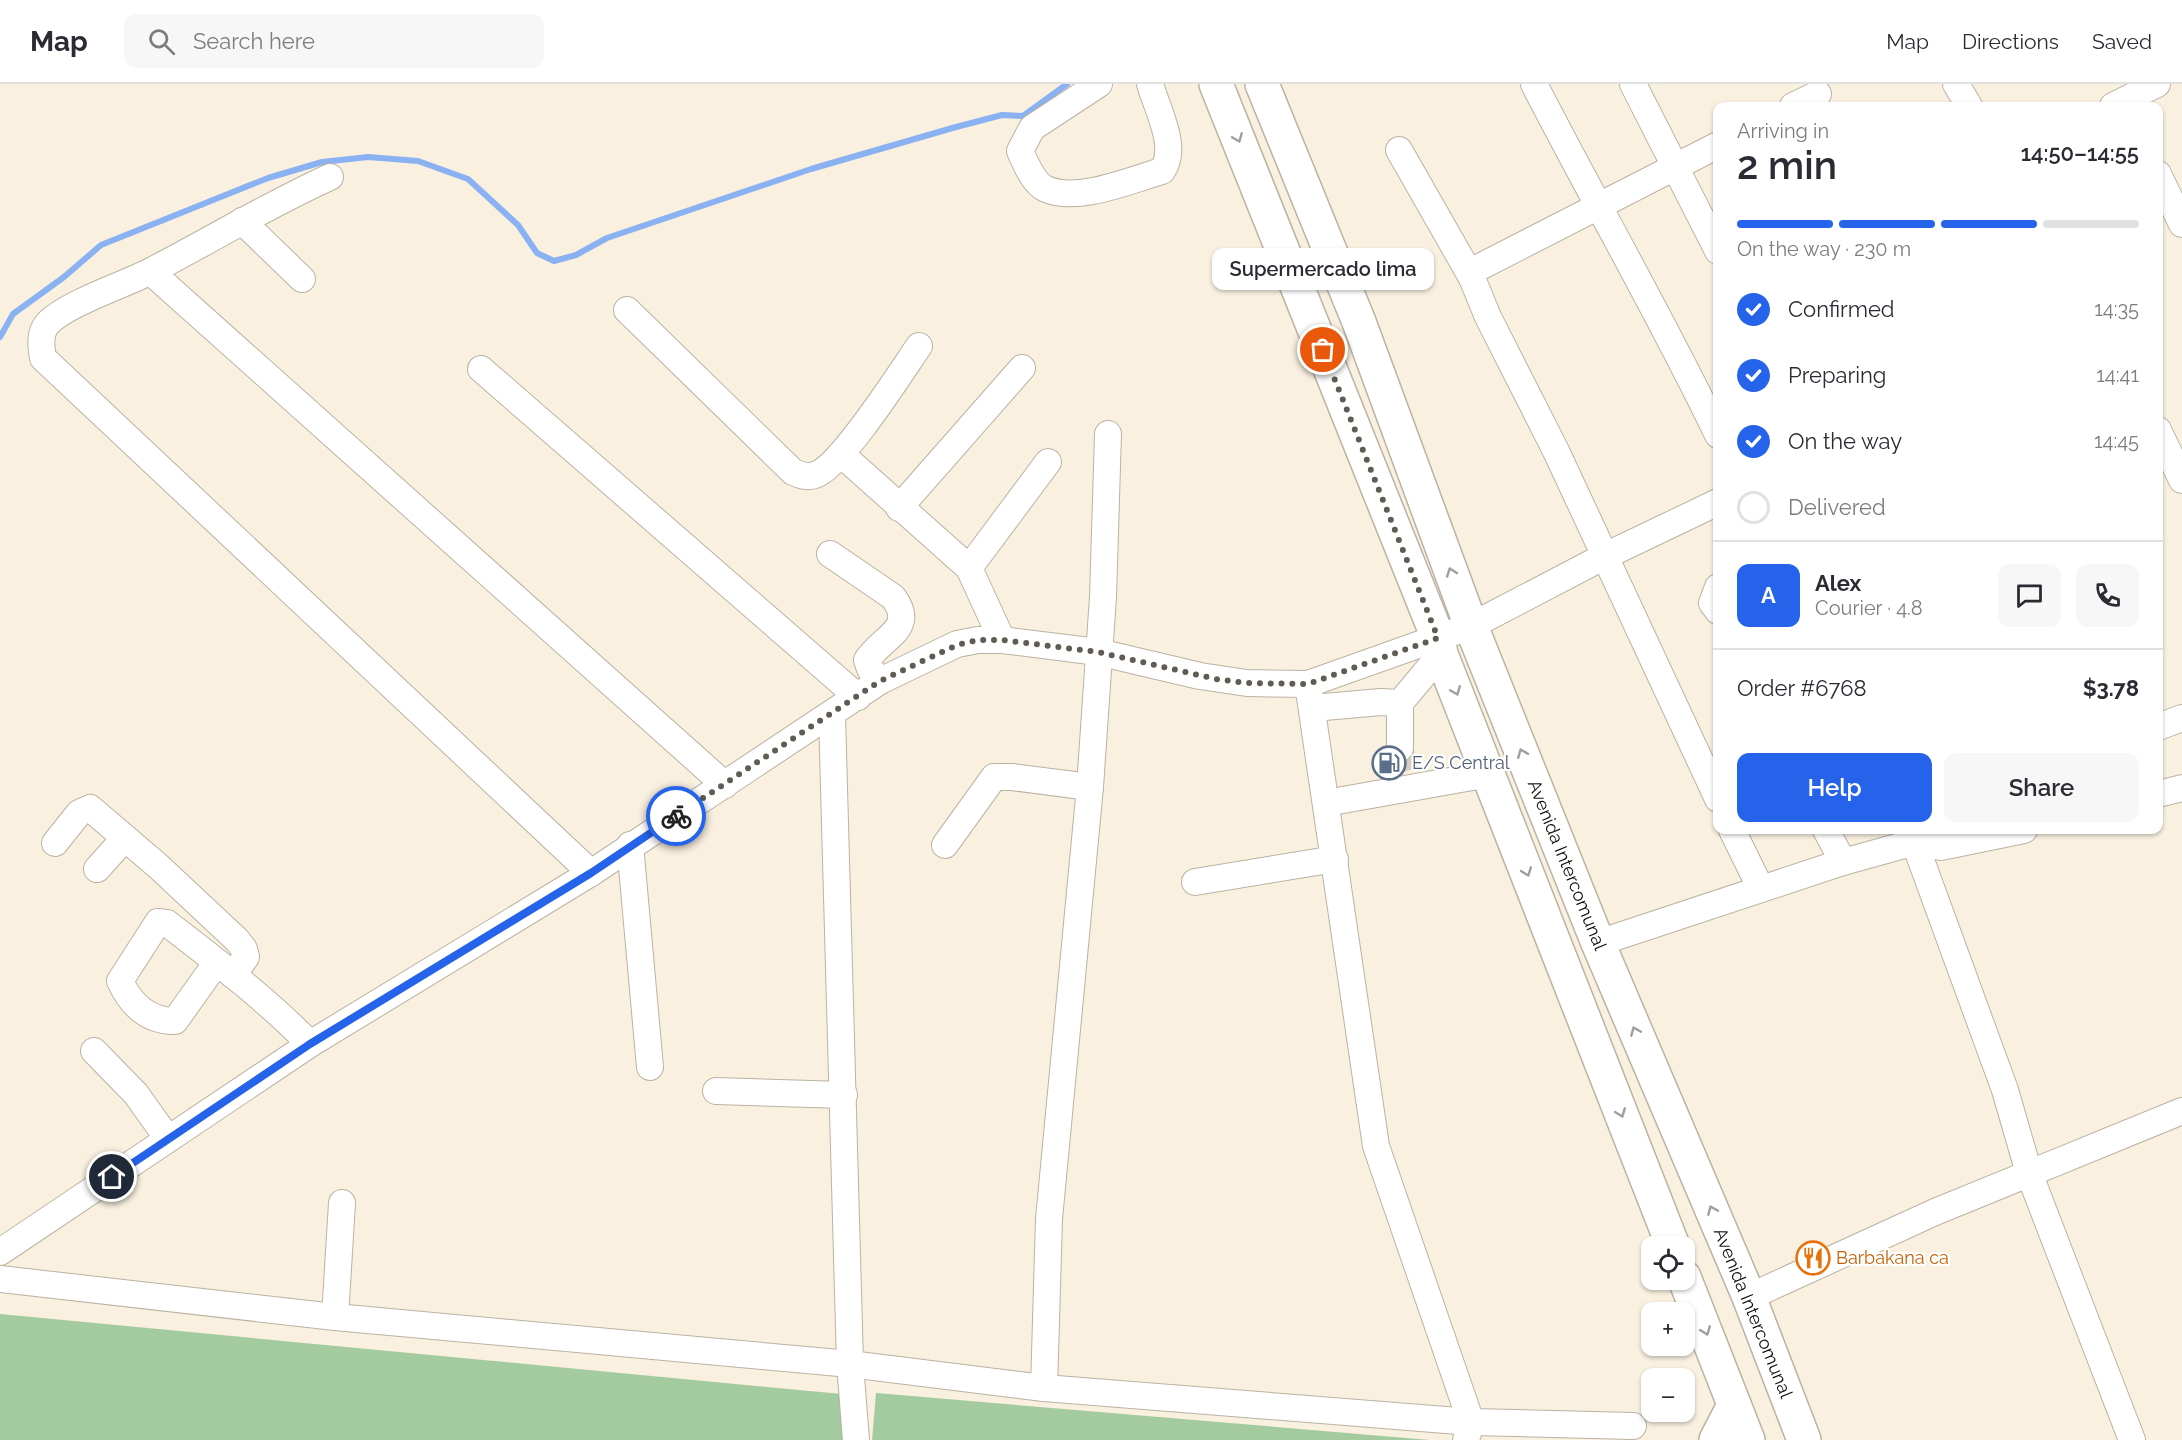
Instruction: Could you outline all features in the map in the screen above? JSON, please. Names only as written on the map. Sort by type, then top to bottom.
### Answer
[{"type":"main road","points":[[1216,84],[1440,646],[1669,1236]]},
{"type":"main road","name":"Avenida Intercomunal","points":[[1262,84],[1359,322],[1471,626],[1598,943],[1749,1297],[1804,1440]]},
{"type":"main road","points":[[1689,1290],[1748,1440]]},
{"type":"main road","points":[[1716,1440],[1734,1405]]},
{"type":"street","points":[[1099,84],[1032,128],[1020,151],[1034,179],[1046,189],[1081,194],[1162,171],[1168,163],[1170,150],[1150,84]]},
{"type":"street","points":[[1534,84],[1597,207],[1685,366],[1713,425]]},
{"type":"street","points":[[1633,84],[1713,241]]},
{"type":"street","points":[[1956,84],[1967,102]]},
{"type":"street","points":[[2120,100],[2157,84]]},
{"type":"street","points":[[1802,102],[1818,95]]},
{"type":"street","points":[[1470,272],[1713,147]]},
{"type":"street","points":[[1399,150],[1470,272],[1488,317],[1556,451],[1713,788]]},
{"type":"street","points":[[330,177],[284,198],[151,272],[72,309],[48,324],[40,340],[43,358],[591,873]]},
{"type":"street","points":[[2163,184],[2182,224]]},
{"type":"street","points":[[242,221],[302,279]]},
{"type":"street","points":[[151,272],[725,785]]},
{"type":"street","points":[[627,310],[793,472],[805,476],[817,475],[841,454],[920,346]]},
{"type":"street","points":[[900,508],[1022,368]]},
{"type":"street","points":[[482,369],[858,697]]},
{"type":"street","points":[[1044,1388],[1049,1219],[1090,787],[1103,597],[1108,434]]},
{"type":"street","points":[[2163,440],[2182,480]]},
{"type":"street","points":[[841,454],[969,568],[1002,640]]},
{"type":"street","points":[[969,568],[1048,462]]},
{"type":"street","points":[[1310,696],[1440,646],[1471,626],[1604,557],[1713,504]]},
{"type":"street","points":[[830,554],[893,597],[903,615],[901,626],[875,649],[867,660],[870,669],[880,681]]},
{"type":"street","points":[[0,1251],[310,1044],[591,873],[880,681],[957,645],[978,640],[1002,640],[1098,652],[1200,676],[1310,696],[1400,702]]},
{"type":"street","points":[[1407,769],[1400,702],[1440,646]]},
{"type":"street","points":[[1310,696],[1376,1146],[1469,1431]]},
{"type":"street","points":[[832,715],[850,1364],[856,1440]]},
{"type":"street","points":[[2163,725],[2182,718]]},
{"type":"street","points":[[1326,803],[1407,769],[1489,774]]},
{"type":"street","points":[[945,845],[994,777],[1012,777],[1090,787]]},
{"type":"street","points":[[2163,793],[2182,788]]},
{"type":"street","points":[[55,843],[79,813],[90,808],[244,949],[246,957],[225,968],[310,1044]]},
{"type":"street","points":[[1734,834],[1761,889]]},
{"type":"street","points":[[1828,834],[1842,862]]},
{"type":"street","points":[[1598,943],[1842,862],[1917,834],[1941,847],[2004,834]]},
{"type":"street","points":[[1917,834],[2005,1090],[2029,1173],[2132,1440]]},
{"type":"street","points":[[97,870],[125,838]]},
{"type":"street","points":[[630,845],[650,1067]]},
{"type":"street","points":[[1195,882],[1335,859]]},
{"type":"street","points":[[94,1051],[136,1094],[168,1139]]},
{"type":"street","points":[[716,1091],[844,1095]]},
{"type":"street","points":[[1749,1297],[1935,1212],[2182,1111]]},
{"type":"street","points":[[335,1317],[342,1203]]},
{"type":"street","points":[[0,1279],[335,1317],[850,1364],[1044,1388],[1469,1431],[1633,1426]]},
{"type":"green space","points":[[0,1314],[852,1395],[851,1440],[0,1440]]},
{"type":"green space","points":[[876,1393],[1430,1440],[872,1440]]},
{"type":"waterway","points":[[0,337],[13,314],[64,277],[101,245],[268,178],[322,162],[368,157],[418,161],[468,179],[518,225],[537,253],[554,261],[576,255],[607,238],[811,169],[1002,115],[1023,116],[1067,84]]},
{"type":"tunnel","points":[[1400,748],[1406,771]]},
{"type":"way so far","points":[[676,816],[832,715],[880,681],[957,645],[978,640],[1002,640],[1098,652],[1216,679],[1247,683],[1308,684],[1438,638],[1323,350]]},
{"type":"place","name":"Supermercado lima","points":[[1323,350]]},
{"type":"place","name":"E/S Central","points":[[1389,763]]},
{"type":"place","name":"Barbakana ca","points":[[1813,1258]]},
{"type":"route","points":[[112,1177],[310,1044],[591,873],[676,816]]}]
